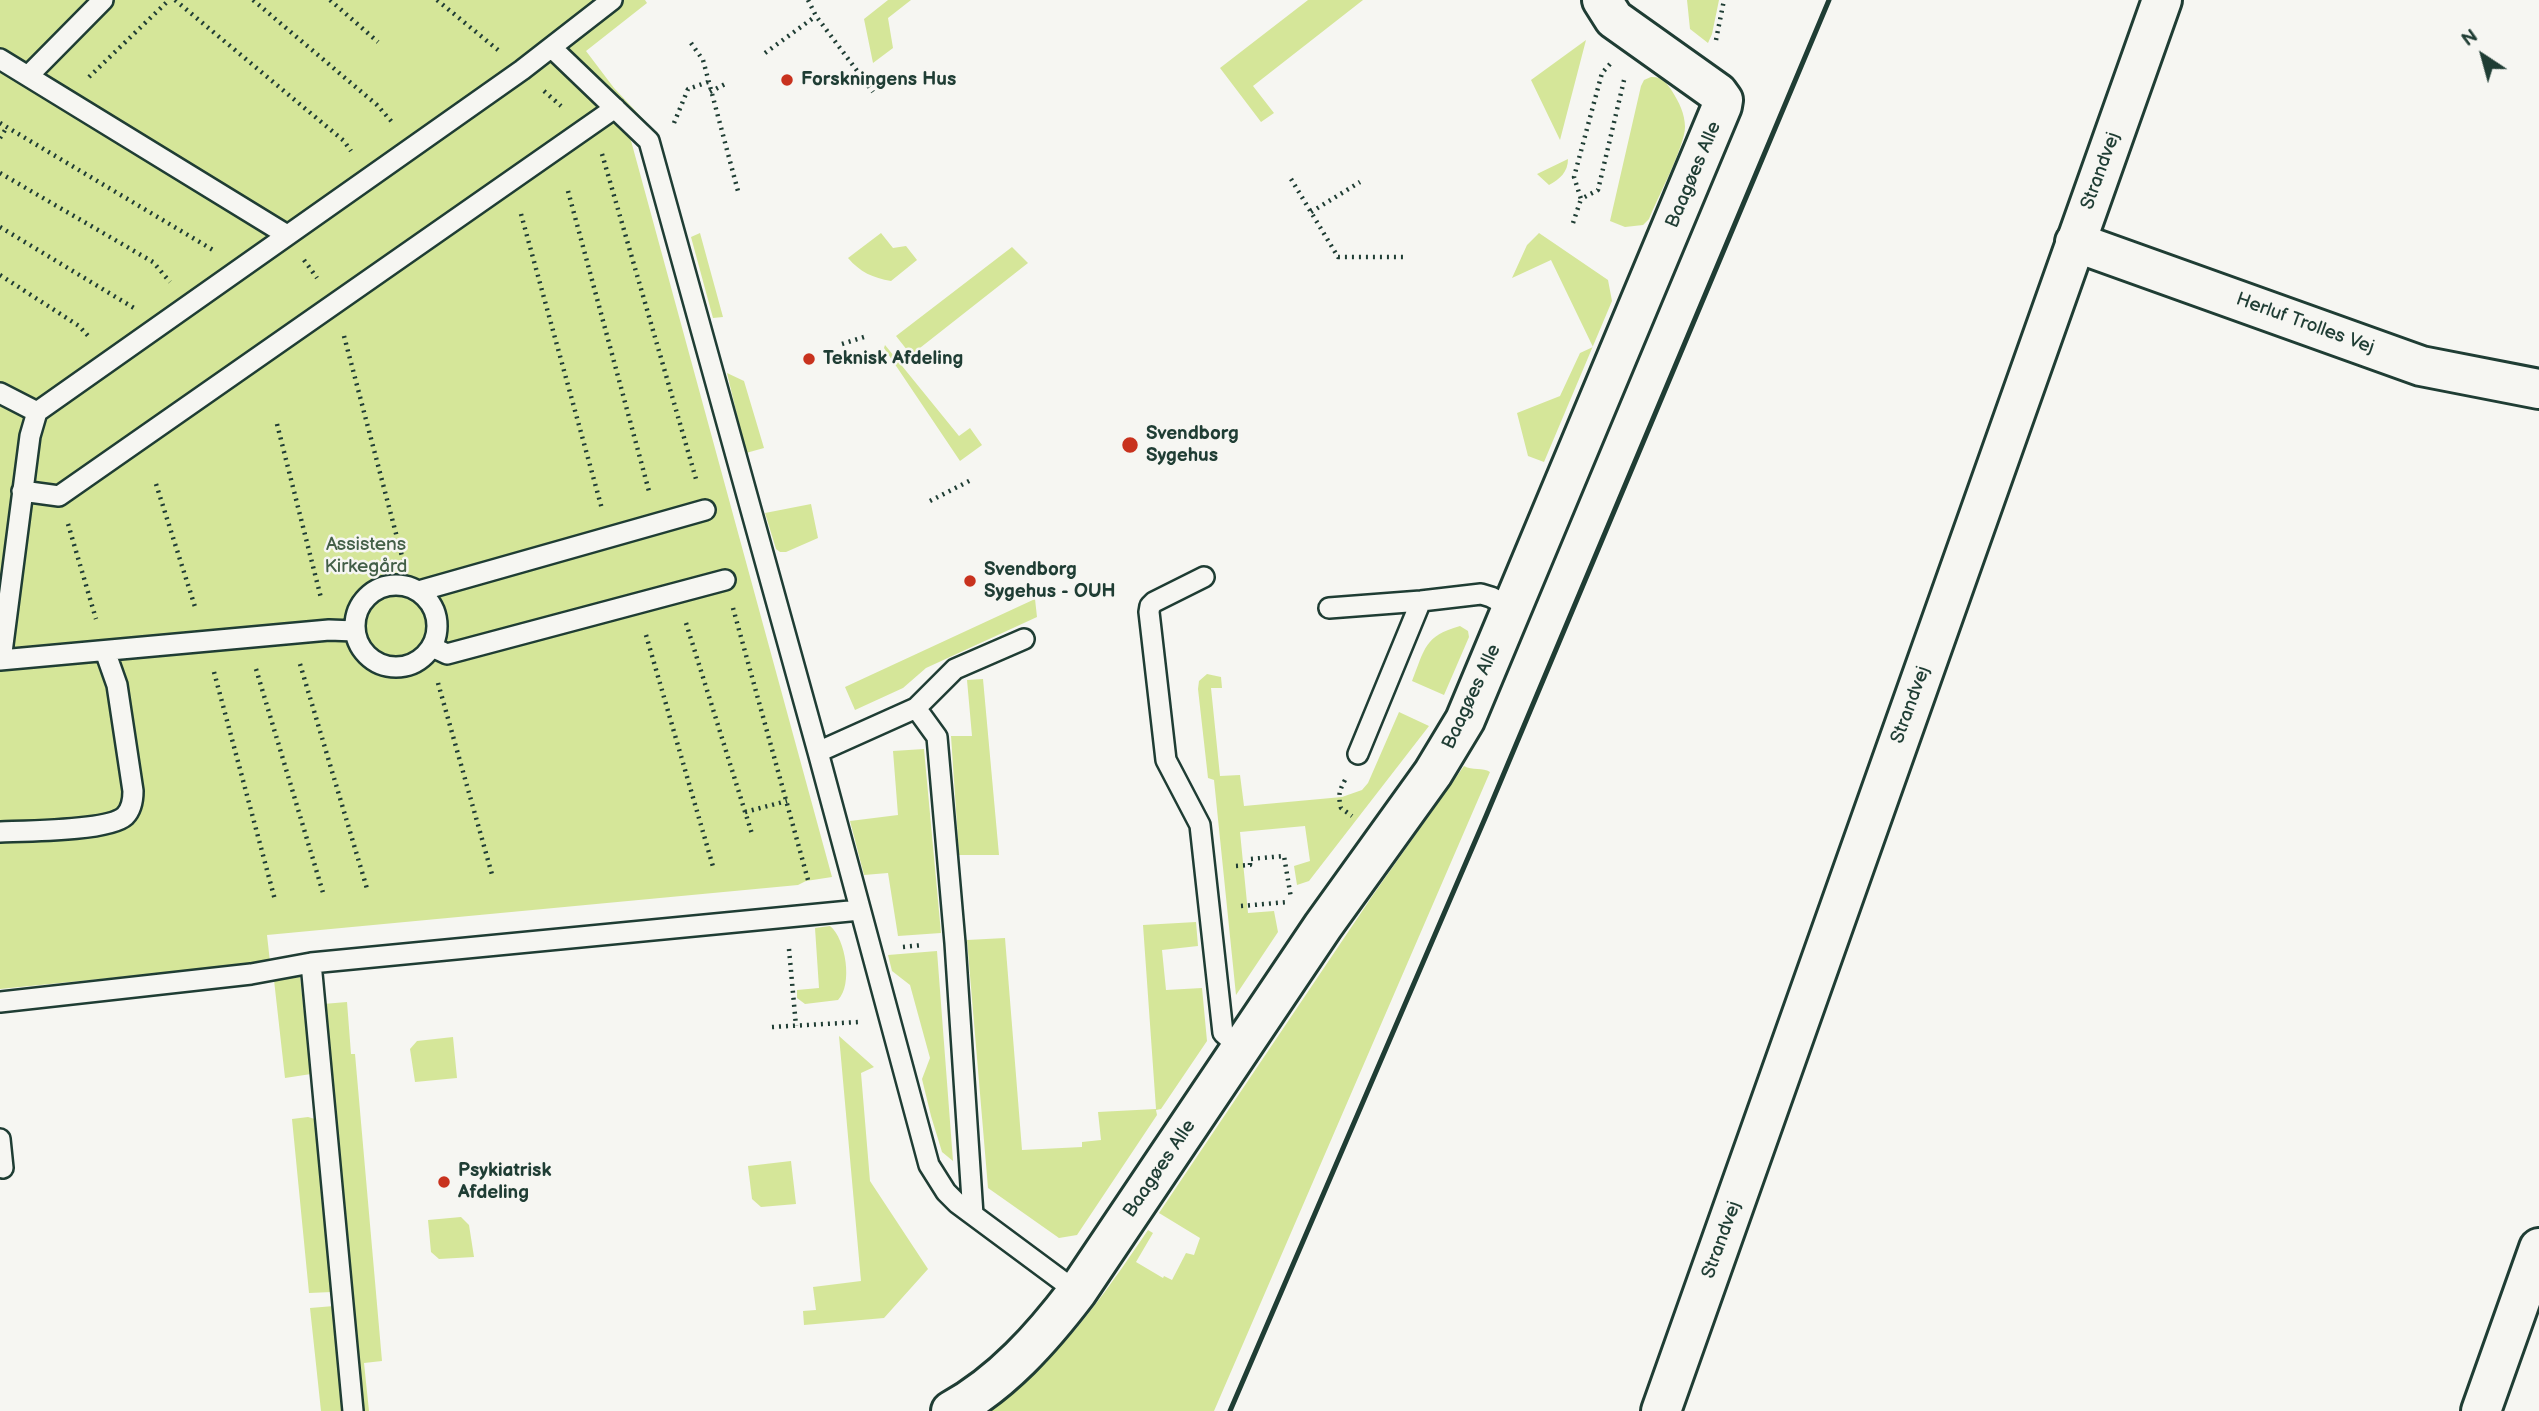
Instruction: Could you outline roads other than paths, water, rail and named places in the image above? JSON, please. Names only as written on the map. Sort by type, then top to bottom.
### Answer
[{"type":"street","name":"Baagøes Alle","points":[[951,1411],[992,1383],[1023,1356],[1052,1325],[1077,1292],[1353,883],[1447,752],[1465,720],[1722,106],[1723,100],[1718,93],[1614,19],[1602,0]]},
{"type":"street","name":"Strandvej","points":[[1661,1411],[2162,0]]},
{"type":"street","name":"Herluf Trolles Vej","points":[[2075,242],[2421,366],[2539,388]]},
{"type":"street","points":[[2481,1411],[2539,1248]]},
{"type":"lane","points":[[27,76],[103,0]]},
{"type":"lane","points":[[355,631],[291,633],[0,660],[30,436],[37,412],[522,70],[611,0]]},
{"type":"lane","points":[[552,48],[649,141],[929,1165],[946,1192],[1077,1292]]},
{"type":"lane","points":[[0,59],[287,235]]},
{"type":"lane","points":[[22,491],[59,496],[615,108]]},
{"type":"lane","points":[[0,393],[37,412]]},
{"type":"lane","points":[[412,589],[705,509]]},
{"type":"lane","points":[[1204,576],[1154,602],[1149,611],[1167,760],[1200,825],[1223,1032],[1241,1049]]},
{"type":"lane","points":[[429,651],[447,654],[725,580]]},
{"type":"lane","points":[[392,585],[412,589],[430,602],[436,616],[437,632],[429,651],[409,666],[388,667],[370,658],[363,650],[355,631],[356,618],[360,606],[368,596],[379,589],[392,585]]},
{"type":"lane","points":[[1329,607],[1480,594],[1512,608]]},
{"type":"lane","points":[[1358,754],[1421,601]]},
{"type":"lane","points":[[818,752],[916,708],[955,669],[1024,639]]},
{"type":"lane","points":[[0,832],[106,825],[127,814],[133,801],[133,790],[117,685],[105,651]]},
{"type":"lane","points":[[916,708],[937,737],[955,943],[973,1215]]},
{"type":"lane","points":[[0,1002],[251,974],[311,963],[860,910]]},
{"type":"lane","points":[[311,963],[353,1411]]},
{"type":"lane","points":[[0,1139],[3,1168]]},
{"type":"railway","points":[[1230,1411],[1486,816],[1829,0]]},
{"type":"place","name":"Forskningens Hus","points":[[787,80]]},
{"type":"place","name":"Teknisk Afdeling","points":[[809,359]]},
{"type":"place","name":"Svendborg Sygehus","points":[[1130,445]]},
{"type":"place","name":"Svendborg Sygehus - OUH","points":[[970,581]]},
{"type":"place","name":"Psykiatrisk Afdeling","points":[[444,1182]]},
{"type":"park label","name":"Assistens Kirkegård","points":[[366,556]]}]
